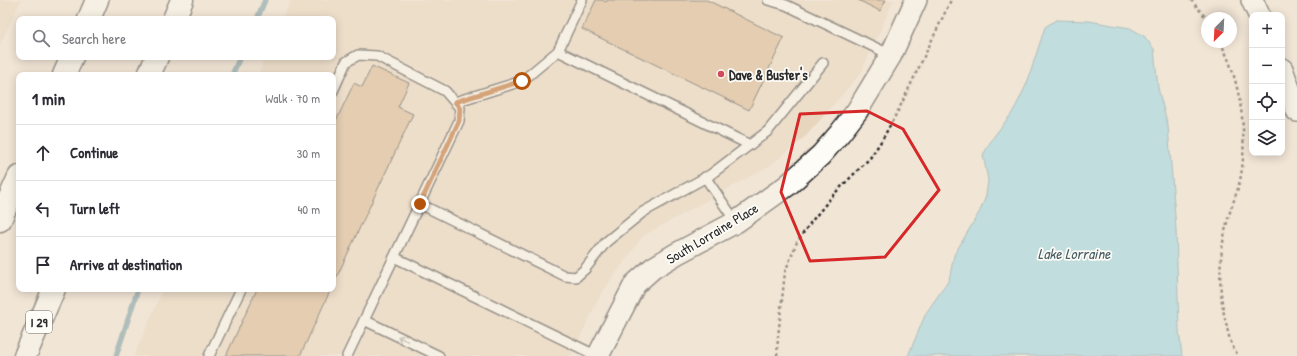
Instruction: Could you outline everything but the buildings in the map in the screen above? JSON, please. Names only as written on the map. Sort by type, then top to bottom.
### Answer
[{"type":"highway","points":[[90,16],[97,0]]},
{"type":"highway","points":[[175,16],[182,0]]},
{"type":"highway","points":[[65,72],[71,60]]},
{"type":"highway","points":[[150,72],[156,60]]},
{"type":"highway","points":[[0,220],[16,184]]},
{"type":"highway","name":"I 29","points":[[25,356],[53,292]]},
{"type":"street","name":"South Lorraine Place","points":[[598,356],[635,284],[653,268],[736,222],[788,185],[821,155],[856,111],[891,55],[916,0]]},
{"type":"street","points":[[1252,0],[1258,12]]},
{"type":"street","points":[[1285,77],[1297,111]]},
{"type":"lane","points":[[455,102],[522,81],[558,51],[582,0]]},
{"type":"lane","points":[[768,0],[786,5],[891,55]]},
{"type":"lane","points":[[558,51],[750,145]]},
{"type":"lane","points":[[336,84],[346,62],[358,55],[377,56],[445,91],[460,108],[459,121],[347,356]]},
{"type":"lane","points":[[420,204],[566,276],[576,277],[585,269],[606,242],[643,212],[710,175],[768,131],[823,63]]},
{"type":"lane","points":[[705,178],[736,222]]},
{"type":"lane","points":[[394,257],[598,356]]},
{"type":"lane","points":[[209,356],[240,292]]},
{"type":"lane","points":[[364,320],[439,356]]},
{"type":"path","points":[[777,356],[784,272],[797,242],[834,194],[870,158],[882,140],[899,109],[951,0]]},
{"type":"path","points":[[1191,0],[1202,12]]},
{"type":"path","points":[[1223,48],[1236,77],[1241,110],[1244,150],[1241,175],[1229,216],[1222,248],[1219,281],[1223,313],[1233,349],[1239,356]]},
{"type":"highlighted area","points":[[867,111],[903,129],[939,190],[885,257],[810,261],[781,192],[800,114]]},
{"type":"shaded area","points":[[0,0],[21,0],[0,45]]},
{"type":"shaded area","points":[[291,0],[894,0],[861,73],[807,135],[771,165],[643,236],[601,294],[571,356],[134,356],[162,292],[336,292],[336,72],[259,72],[264,60],[336,60],[336,16],[283,16]]},
{"type":"water","name":"Lake Lorraine","points":[[1056,20],[1089,21],[1130,28],[1144,36],[1154,49],[1158,88],[1168,126],[1176,229],[1179,330],[1182,356],[908,356],[926,313],[949,280],[954,255],[980,211],[986,196],[988,180],[983,155],[992,139],[1012,113],[1020,98],[1027,83],[1045,27]]},
{"type":"waterway","points":[[258,16],[265,0]]},
{"type":"waterway","points":[[233,72],[239,60]]},
{"type":"waterway","points":[[116,356],[137,292]]},
{"type":"place","name":"Dave & Buster's","points":[[721,74]]},
{"type":"route","points":[[420,204],[459,121],[460,108],[455,102],[522,81]]}]
